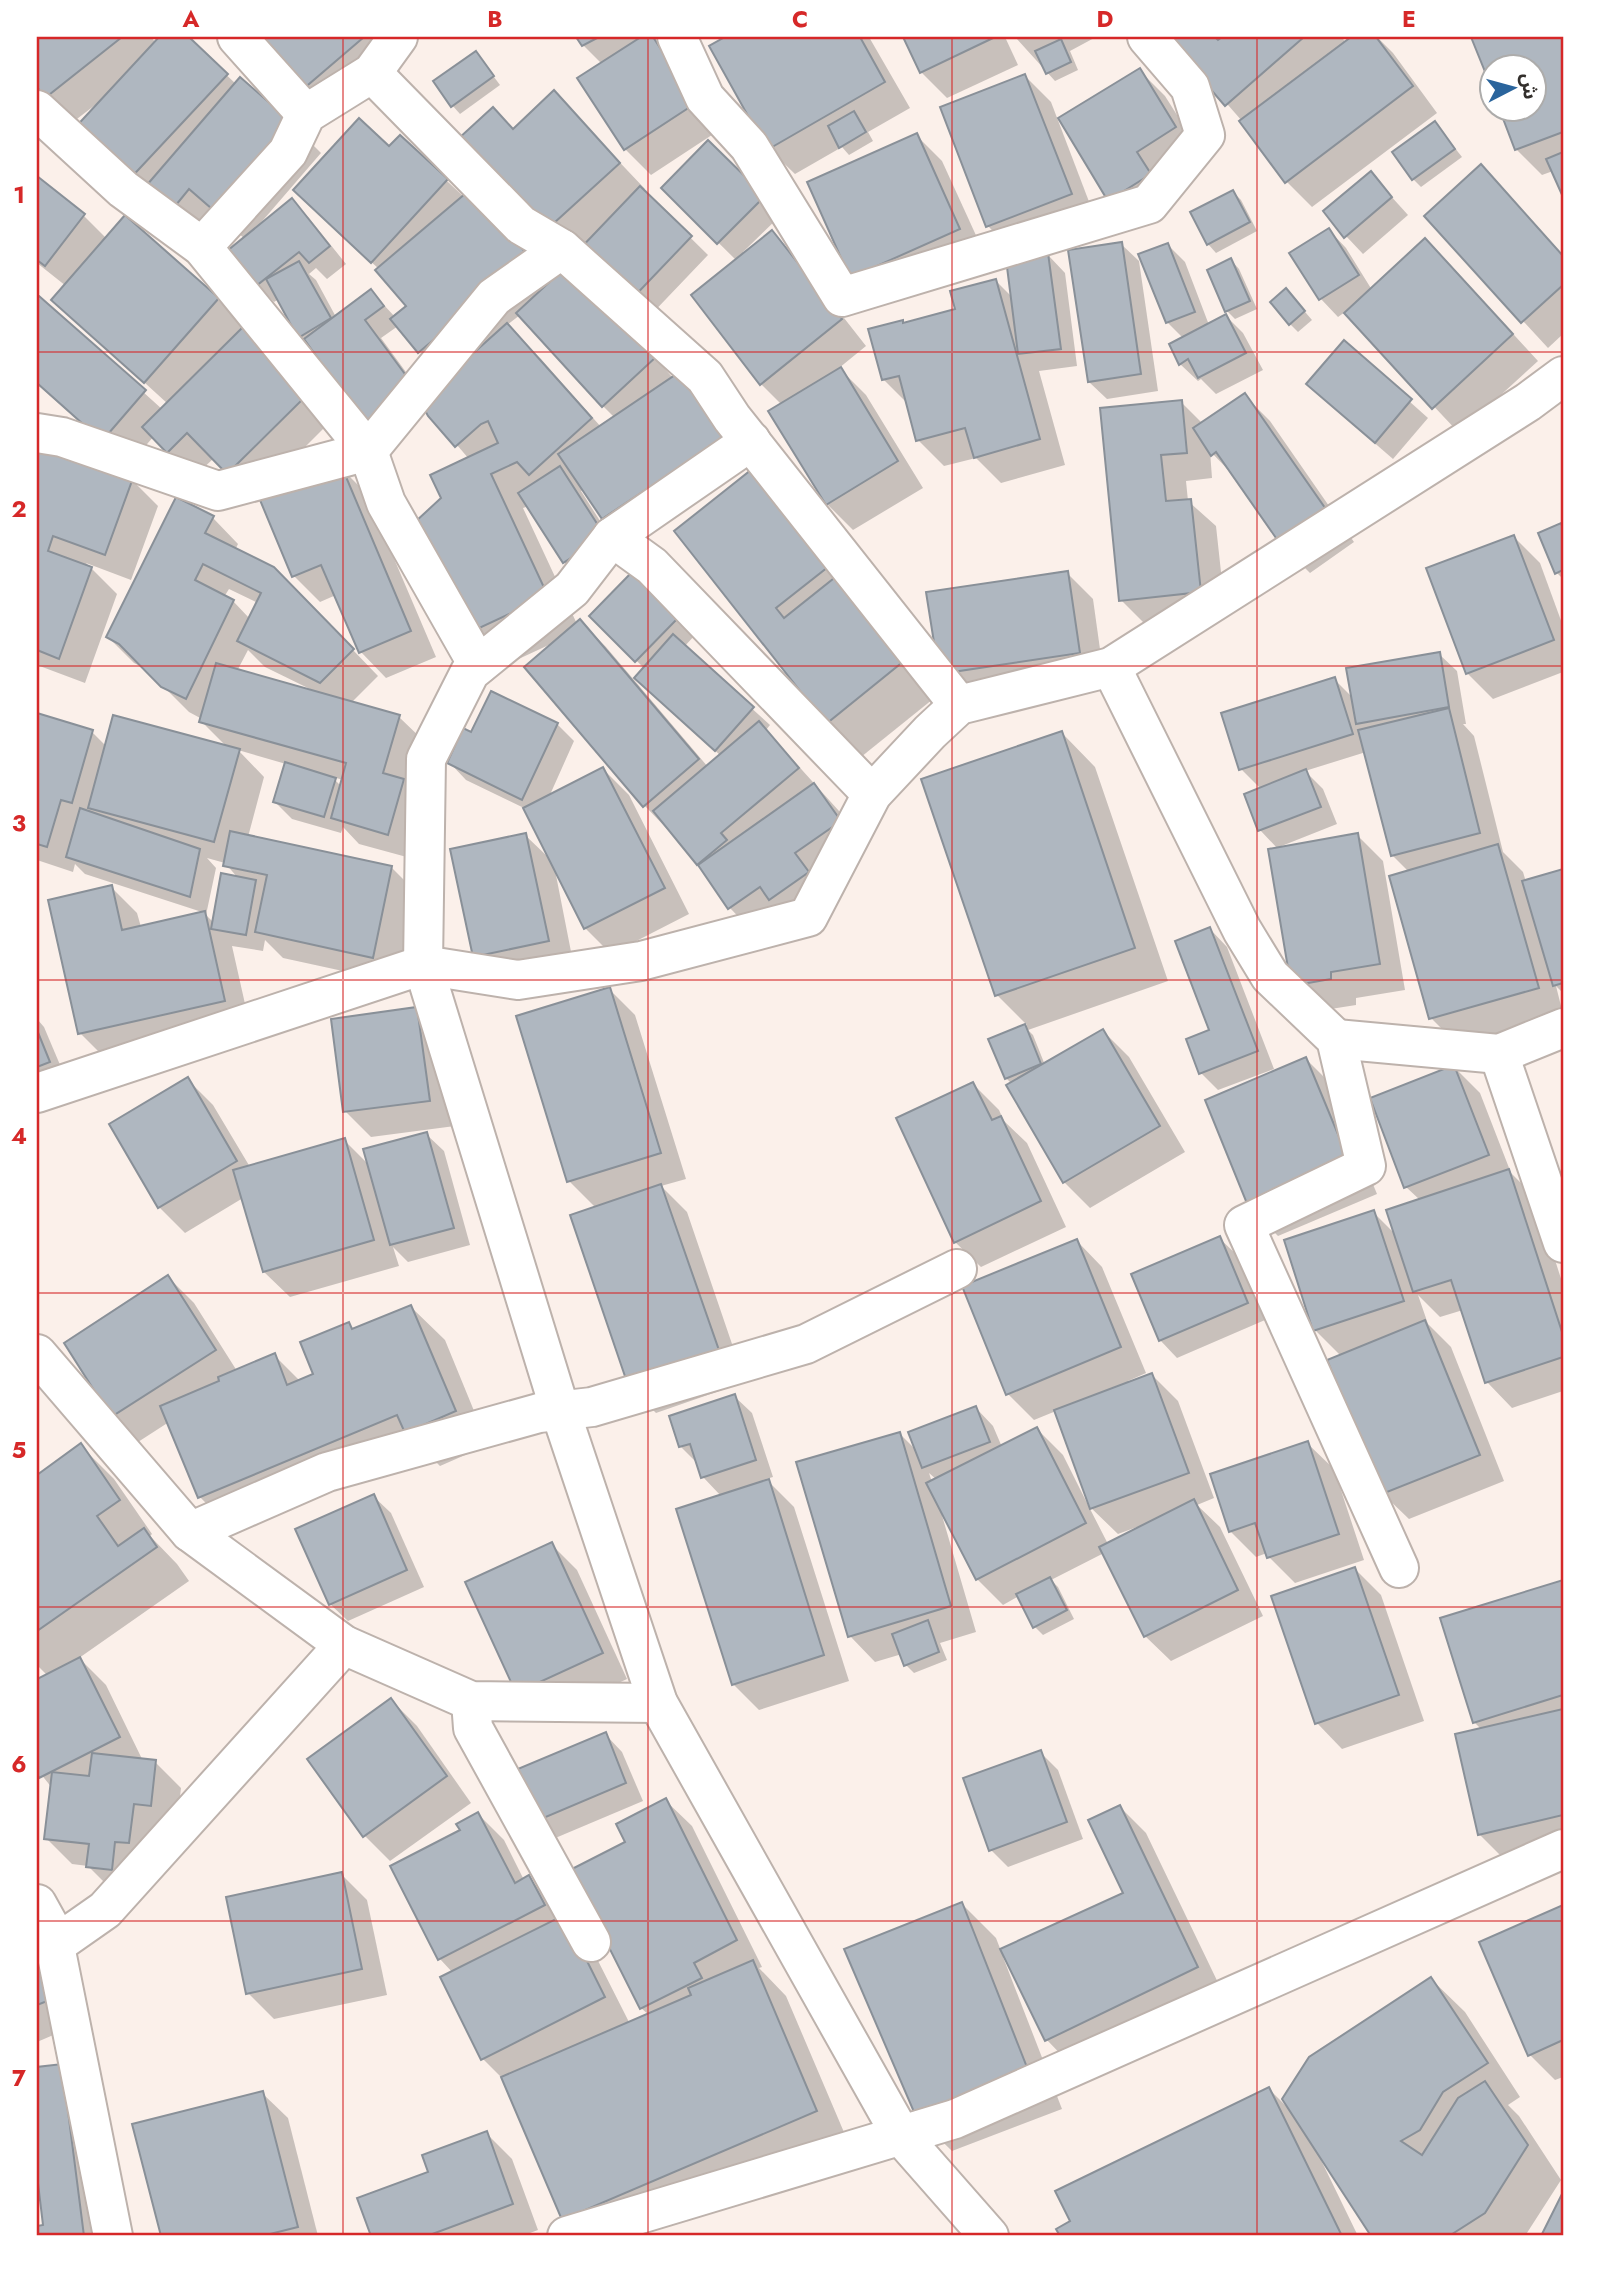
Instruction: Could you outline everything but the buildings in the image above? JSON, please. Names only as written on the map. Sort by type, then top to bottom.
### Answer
[{"type":"street","points":[[237,37],[306,114]]},
{"type":"street","points":[[202,247],[288,152],[306,114],[372,73],[398,37]]},
{"type":"street","points":[[677,37],[705,99],[750,146],[842,297],[1149,204],[1205,135],[1190,87],[1147,37]]},
{"type":"street","points":[[372,73],[521,225],[562,249],[705,377],[732,418],[959,705]]},
{"type":"street","points":[[37,110],[123,190],[202,247],[368,451],[386,503],[478,665]]},
{"type":"street","points":[[37,433],[62,437],[218,491],[368,451],[494,297],[562,249]]},
{"type":"street","points":[[37,1093],[423,965],[518,980],[640,961],[808,917],[872,794],[959,705],[1111,667],[1528,402],[1563,376]]},
{"type":"street","points":[[751,441],[612,537],[572,589],[470,672],[426,759],[423,965],[560,1410],[658,1703],[902,2137],[989,2236]]},
{"type":"street","points":[[612,537],[652,566],[872,794]]},
{"type":"street","points":[[1111,667],[1242,930],[1270,976],[1336,1039],[1366,1166],[1244,1225],[1399,1568]]},
{"type":"street","points":[[1336,1039],[1499,1054],[1563,1027]]},
{"type":"street","points":[[1499,1054],[1563,1243]]},
{"type":"street","points":[[190,1532],[327,1472],[539,1413],[592,1407],[806,1344],[957,1269]]},
{"type":"street","points":[[37,1354],[190,1532],[344,1645],[471,1701],[658,1703]]},
{"type":"street","points":[[55,1945],[105,1910],[344,1645]]},
{"type":"street","points":[[471,1701],[473,1728],[591,1942]]},
{"type":"street","points":[[567,2236],[956,2119],[1563,1849]]},
{"type":"street","points":[[37,1904],[52,1931],[113,2236]]}]
